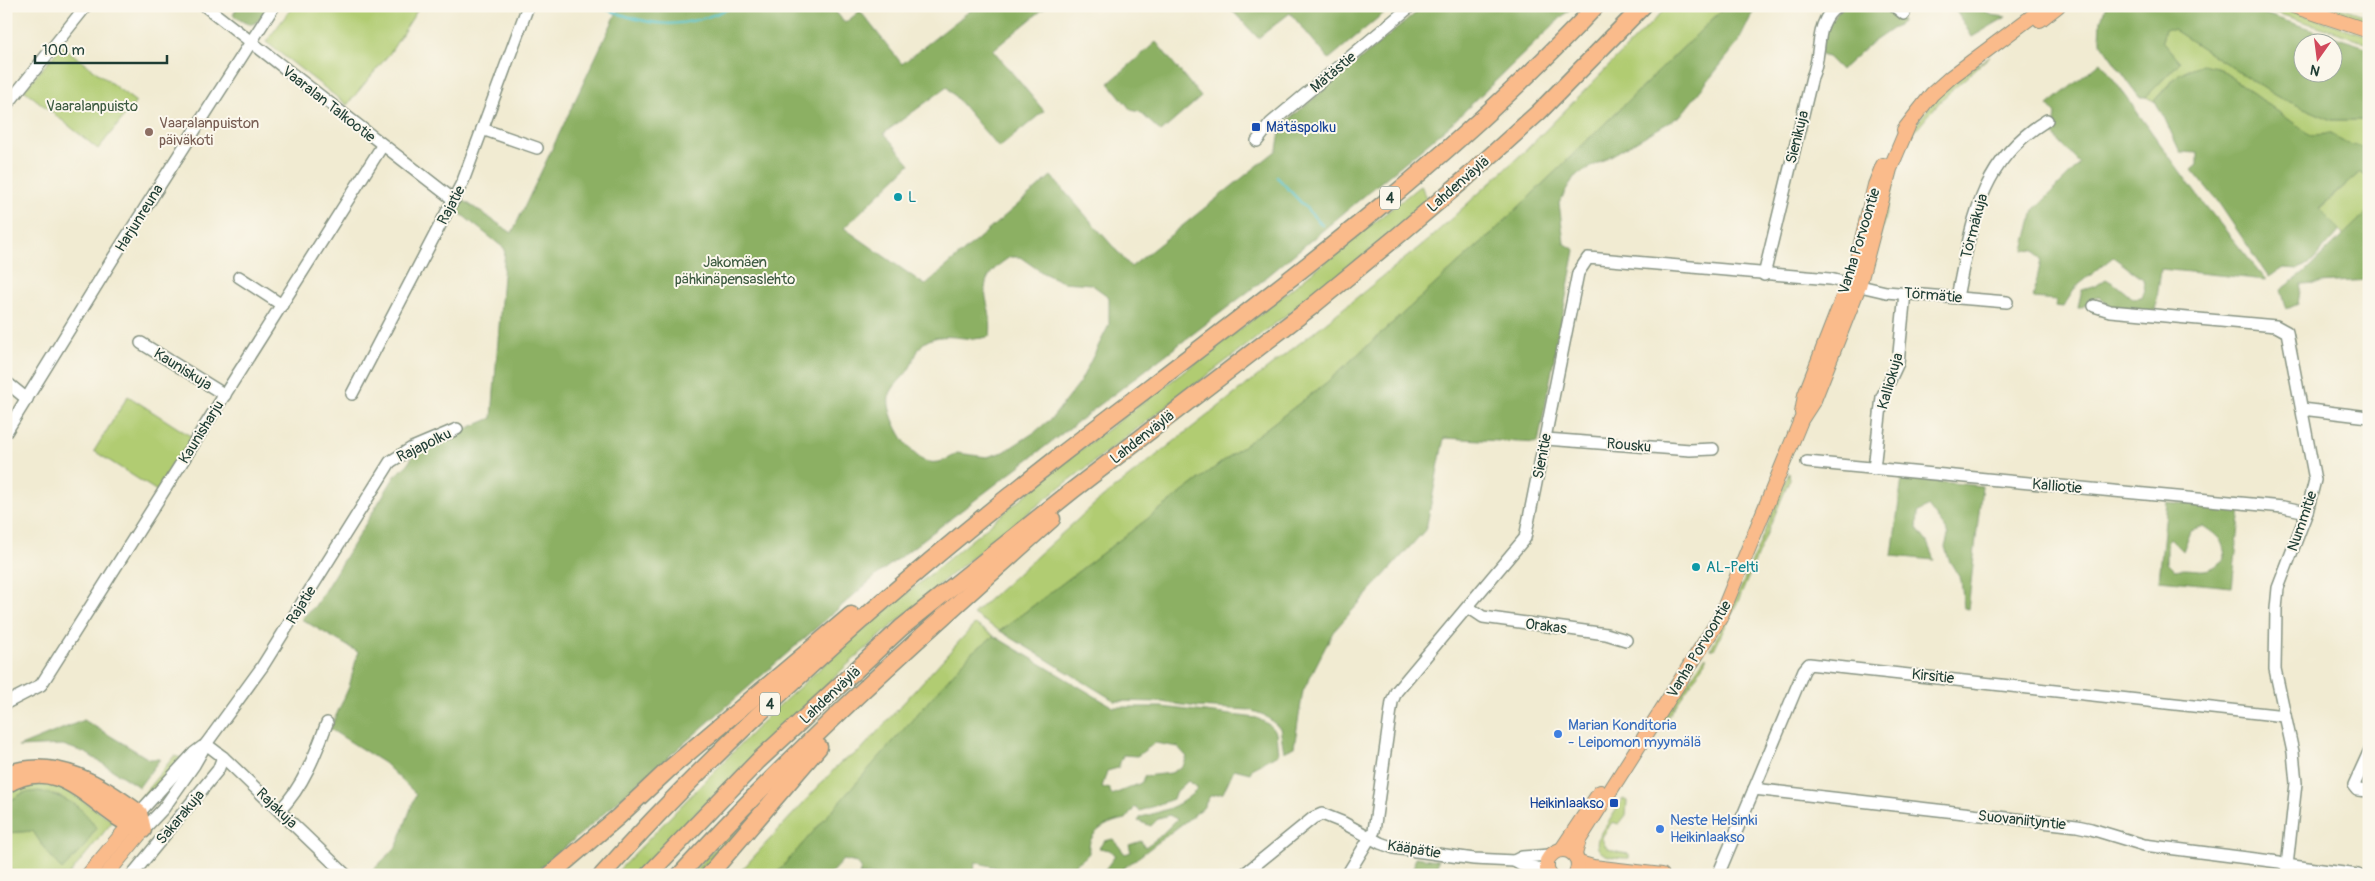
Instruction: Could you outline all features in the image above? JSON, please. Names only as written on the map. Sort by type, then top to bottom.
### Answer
[{"type":"highway","name":"4","points":[[602,875],[730,740],[878,605],[950,544],[1086,436],[1286,283],[1370,215],[1515,87],[1596,6]]},
{"type":"highway","name":"Lahdenväylä","points":[[648,875],[758,761],[901,628],[1118,456],[1310,308],[1465,179],[1538,112],[1643,6]]},
{"type":"highway","points":[[680,875],[772,778],[913,644],[1077,497],[1118,456]]},
{"type":"highway","points":[[550,875],[669,769],[879,591],[950,544]]},
{"type":"highway","points":[[709,875],[741,835],[913,644]]},
{"type":"highway","points":[[6,774],[29,767],[64,770],[84,778],[137,823]]},
{"type":"highway","points":[[6,785],[28,777],[42,776],[63,780],[137,823]]},
{"type":"main road","name":"Vanha Porvoontie","points":[[1568,859],[1632,748],[1646,735],[1720,618],[1802,420],[1814,400],[1853,285],[1856,264],[1876,186],[1883,165],[1897,139],[1932,94],[1951,77],[2014,32],[2046,6]]},
{"type":"main road","name":"Vanha Porvoontie","points":[[2014,32],[2038,21],[2058,6]]},
{"type":"main road","points":[[2293,6],[2369,31]]},
{"type":"main road","points":[[88,875],[137,823]]},
{"type":"main road","points":[[106,875],[137,823]]},
{"type":"main road","points":[[1549,872],[1547,861],[1568,859],[1593,867],[1662,875]]},
{"type":"street","points":[[6,106],[86,6]]},
{"type":"street","name":"Vaaralan Talkootie","points":[[205,6],[382,146],[454,200]]},
{"type":"street","name":"Harjunreuna","points":[[6,432],[274,6]]},
{"type":"street","name":"Rajatie","points":[[352,394],[464,181],[528,6]]},
{"type":"street","name":"Mätästie","points":[[1257,141],[1271,123],[1411,6]]},
{"type":"street","name":"Sienikuja","points":[[1764,275],[1810,82],[1816,68],[1816,54],[1825,17],[1838,6]]},
{"type":"street","points":[[1894,6],[1904,14]]},
{"type":"street","name":"Törmäkuja","points":[[1956,297],[1978,205],[1985,186],[2005,156],[2035,127],[2047,120]]},
{"type":"street","points":[[482,129],[537,148]]},
{"type":"street","name":"Kaunisharju","points":[[6,703],[41,685],[382,146]]},
{"type":"street","name":"Sienitie","points":[[1347,875],[1357,856],[1371,839],[1379,810],[1392,702],[1401,684],[1525,538],[1578,273],[1588,258],[1830,280],[1853,285]]},
{"type":"street","points":[[239,276],[282,304]]},
{"type":"street","name":"Törmätie","points":[[1853,285],[1905,293],[2007,302]]},
{"type":"street","name":"Kalliokuja","points":[[1874,469],[1882,396],[1898,363],[1905,293]]},
{"type":"street","name":"Nummitie","points":[[2094,306],[2110,312],[2282,327],[2287,332],[2315,480],[2307,512],[2278,588],[2274,656],[2295,763],[2296,784],[2286,869]]},
{"type":"street","name":"Kauniskuja","points":[[141,343],[225,395]]},
{"type":"street","points":[[6,382],[27,399]]},
{"type":"street","points":[[2302,409],[2369,417]]},
{"type":"street","name":"Rajapolku","points":[[390,462],[412,448],[457,429]]},
{"type":"street","name":"Rousku","points":[[1546,439],[1690,450],[1713,450]]},
{"type":"street","name":"Rajatie","points":[[137,823],[163,809],[194,765],[206,744],[262,668],[390,462]]},
{"type":"street","name":"Kalliotie","points":[[1807,462],[2283,507],[2307,512]]},
{"type":"street","name":"Orakas","points":[[1468,607],[1483,618],[1606,634],[1626,640]]},
{"type":"street","points":[[1718,875],[1804,670],[1812,663],[1811,651]]},
{"type":"street","name":"Kirsitie","points":[[1812,663],[2285,716]]},
{"type":"street","points":[[280,810],[292,797],[319,745],[328,723]]},
{"type":"street","name":"Rajatie","points":[[137,823],[194,753],[206,744]]},
{"type":"street","name":"Rajakuja","points":[[206,744],[223,757],[280,810],[346,875]]},
{"type":"street","points":[[2363,790],[2354,782],[2369,752]]},
{"type":"street","name":"Sakarakuja","points":[[132,875],[218,770],[223,757]]},
{"type":"street","name":"Suovaniityntie","points":[[1754,789],[2077,826],[2091,828],[2144,845],[2286,869],[2358,875]]},
{"type":"street","name":"Kääpätie","points":[[1243,875],[1313,818],[1322,814],[1342,822],[1371,839],[1394,848],[1514,861],[1521,865],[1549,872]]},
{"type":"street","name":"Kääpätie","points":[[1514,861],[1522,857],[1568,859]]},
{"type":"green space","points":[[238,6],[268,6],[257,22],[250,24],[233,15]]},
{"type":"green space","points":[[293,6],[420,6],[390,53],[347,105],[266,42]]},
{"type":"green space","name":"Jakomäen pähkinäpensaslehto","points":[[620,6],[831,6],[845,23],[860,11],[902,64],[976,6],[1047,6],[993,50],[1044,111],[999,148],[947,87],[884,133],[910,164],[844,228],[925,285],[1051,176],[1131,267],[1277,150],[1281,126],[1424,6],[1573,6],[1452,123],[1257,285],[878,574],[546,864],[530,875],[368,875],[397,846],[416,794],[384,763],[330,729],[349,687],[358,652],[301,619],[315,606],[395,476],[408,464],[416,450],[492,418],[505,249],[456,210],[463,200],[512,233]],"holes":[[[1010,257],[1020,257],[1043,273],[1063,282],[1091,284],[1109,297],[1109,325],[1080,382],[1053,417],[1035,432],[1004,452],[987,457],[957,453],[942,461],[925,461],[912,451],[899,433],[891,414],[889,405],[890,393],[909,369],[921,346],[927,341],[943,337],[974,339],[990,336],[989,312],[985,293],[989,276]]]},
{"type":"green space","points":[[1228,6],[1392,6],[1329,59],[1290,13],[1258,38]]},
{"type":"green space","points":[[1668,6],[1726,6],[1493,232],[1326,383],[1000,631],[973,614],[1097,502],[1428,240],[1527,149]]},
{"type":"green space","points":[[1726,6],[1756,6],[1738,43],[1680,116],[1574,177],[1559,203],[1564,243],[1575,250],[1538,443],[1444,438],[1426,529],[1333,632],[1303,691],[1294,747],[1284,752],[1280,728],[1264,715],[1250,710],[1197,707],[1162,702],[1115,701],[1000,631],[1326,383],[1493,232]]},
{"type":"green space","points":[[1844,6],[1891,6],[1900,14],[1902,22],[1870,44],[1841,70],[1828,57],[1820,55],[1830,22]]},
{"type":"green space","points":[[1953,6],[1979,6],[1991,15],[2006,17],[1972,37]]},
{"type":"green space","points":[[2106,6],[2240,6],[2320,32],[2292,32],[2292,82],[2342,82],[2342,39],[2369,48],[2369,120],[2332,120],[2276,96],[2173,29],[2165,29],[2162,41],[2180,62],[2146,97],[2139,97],[2100,42],[2101,20]]},
{"type":"green space","points":[[2255,6],[2276,6],[2369,36],[2369,43],[2342,34],[2342,32],[2335,32]]},
{"type":"green space","points":[[2317,6],[2337,6],[2369,17],[2369,24]]},
{"type":"green space","points":[[2165,28],[2173,29],[2276,96],[2332,120],[2369,120],[2369,149],[2349,144],[2331,134],[2310,135],[2217,67],[2206,66],[2188,69],[2174,79],[2154,101],[2146,97],[2180,62],[2162,41]]},
{"type":"green space","points":[[1156,42],[1201,97],[1161,132],[1140,112],[1131,110],[1109,83]]},
{"type":"green space","name":"Vaaralanpuisto","points":[[62,46],[136,102],[98,149],[24,90]]},
{"type":"green space","points":[[1991,55],[1942,99],[1912,135],[1900,159],[1873,262],[1869,264],[1891,180],[1908,140],[1919,121],[1939,97],[1960,78]]},
{"type":"green space","points":[[2101,62],[2200,199],[2266,280],[2161,269],[2155,312],[2112,308],[2099,297],[2078,308],[2082,290],[2096,286],[2106,279],[2132,298],[2142,297],[2145,289],[2143,279],[2113,257],[2076,287],[2063,307],[2055,306],[2056,300],[2033,298],[2041,260],[2035,251],[2024,250],[2034,210],[2080,164],[2050,132],[2054,129],[2056,114],[2048,105]]},
{"type":"green space","points":[[2201,64],[2217,67],[2310,135],[2331,134],[2349,144],[2369,149],[2369,177],[2360,172],[2319,208],[2339,230],[2338,233],[2313,261],[2299,269],[2283,268],[2269,277],[2216,199],[2192,170],[2198,165],[2198,153],[2180,152],[2164,117],[2154,101],[2179,74]]},
{"type":"green space","points":[[2360,172],[2369,177],[2369,210],[2344,236],[2319,209]]},
{"type":"green space","points":[[1421,185],[1427,201],[1356,262],[1058,489],[948,577],[846,666],[671,837],[638,875],[614,875],[768,716],[851,640],[1075,454],[1259,315]]},
{"type":"green space","points":[[2369,210],[2369,280],[2301,284],[2298,304],[2287,309],[2281,290],[2303,274]]},
{"type":"green space","points":[[128,396],[192,437],[157,491],[94,451]]},
{"type":"green space","points":[[1789,473],[1790,479],[1740,597],[1714,649],[1711,649],[1743,583]]},
{"type":"green space","points":[[1902,478],[1982,486],[1968,609],[1964,608],[1961,580],[1949,560],[1945,547],[1948,536],[1946,530],[1928,506],[1918,513],[1917,529],[1927,542],[1934,560],[1892,556]]},
{"type":"green space","points":[[2167,502],[2241,509],[2232,587],[2159,580]],"holes":[[[2203,526],[2222,543],[2225,559],[2218,565],[2206,570],[2174,570],[2167,563],[2167,542],[2170,538],[2183,551],[2191,530]]]},
{"type":"green space","points":[[975,624],[994,636],[972,653],[775,875],[737,875],[841,762],[859,752]]},
{"type":"green space","points":[[994,636],[1113,707],[1162,707],[1257,718],[1271,726],[1276,733],[1278,754],[1253,767],[1250,773],[1234,769],[1223,793],[1210,796],[1203,808],[1115,875],[1101,875],[1115,856],[1110,850],[1099,848],[1104,841],[1113,839],[1125,854],[1131,852],[1129,845],[1141,841],[1145,847],[1158,838],[1177,819],[1169,815],[1159,818],[1151,826],[1138,821],[1141,817],[1179,804],[1198,788],[1188,781],[1175,793],[1173,799],[1140,811],[1135,807],[1126,819],[1106,825],[1091,839],[1089,853],[1064,875],[1008,875],[998,868],[975,862],[974,875],[859,875],[861,868],[857,863],[843,860],[829,875],[775,875],[972,652]],"holes":[[[1155,743],[1178,747],[1187,757],[1183,766],[1171,773],[1145,776],[1141,783],[1112,795],[1109,789],[1102,787],[1107,771],[1118,768],[1123,755],[1137,756]]]},
{"type":"green space","points":[[1706,656],[1706,662],[1633,767],[1633,763]]},
{"type":"green space","points":[[84,720],[149,759],[160,759],[139,787],[86,753],[63,745],[18,747]]},
{"type":"green space","points":[[174,756],[182,758],[141,802],[138,801]]},
{"type":"green space","points":[[785,776],[703,875],[691,875],[702,862]]},
{"type":"green space","points":[[40,782],[61,786],[113,821],[69,875],[23,875],[6,869],[7,833],[33,831],[44,848],[78,806],[54,794],[23,793],[6,803],[6,792],[29,783]]},
{"type":"green space","points":[[39,791],[72,803],[91,820],[96,828],[84,847],[62,870],[33,831],[7,833],[6,835],[6,803],[23,793]]},
{"type":"green space","points":[[1623,799],[1627,801],[1626,815],[1619,824],[1612,822],[1602,837],[1605,846],[1616,852],[1629,854],[1629,858],[1618,858],[1602,853],[1597,845],[1598,839]]},
{"type":"green space","points":[[1415,857],[1438,860],[1436,875],[1413,875]]},
{"type":"waterway","points":[[599,6],[635,19],[667,24],[699,20],[734,6]]},
{"type":"waterway","points":[[1277,177],[1322,225]]},
{"type":"place","name":"Mätäspolku","points":[[1256,127]]},
{"type":"place","name":"Vaaralanpuiston päiväkoti","points":[[149,132]]},
{"type":"place","name":"L","points":[[898,197]]},
{"type":"place","name":"AL-Pelti","points":[[1696,567]]},
{"type":"place","name":"Marian Konditoria - Leipomon myymälä","points":[[1558,734]]},
{"type":"place","name":"Heikinlaakso","points":[[1614,803]]},
{"type":"place","name":"Neste Helsinki Heikinlaakso","points":[[1660,829]]}]
